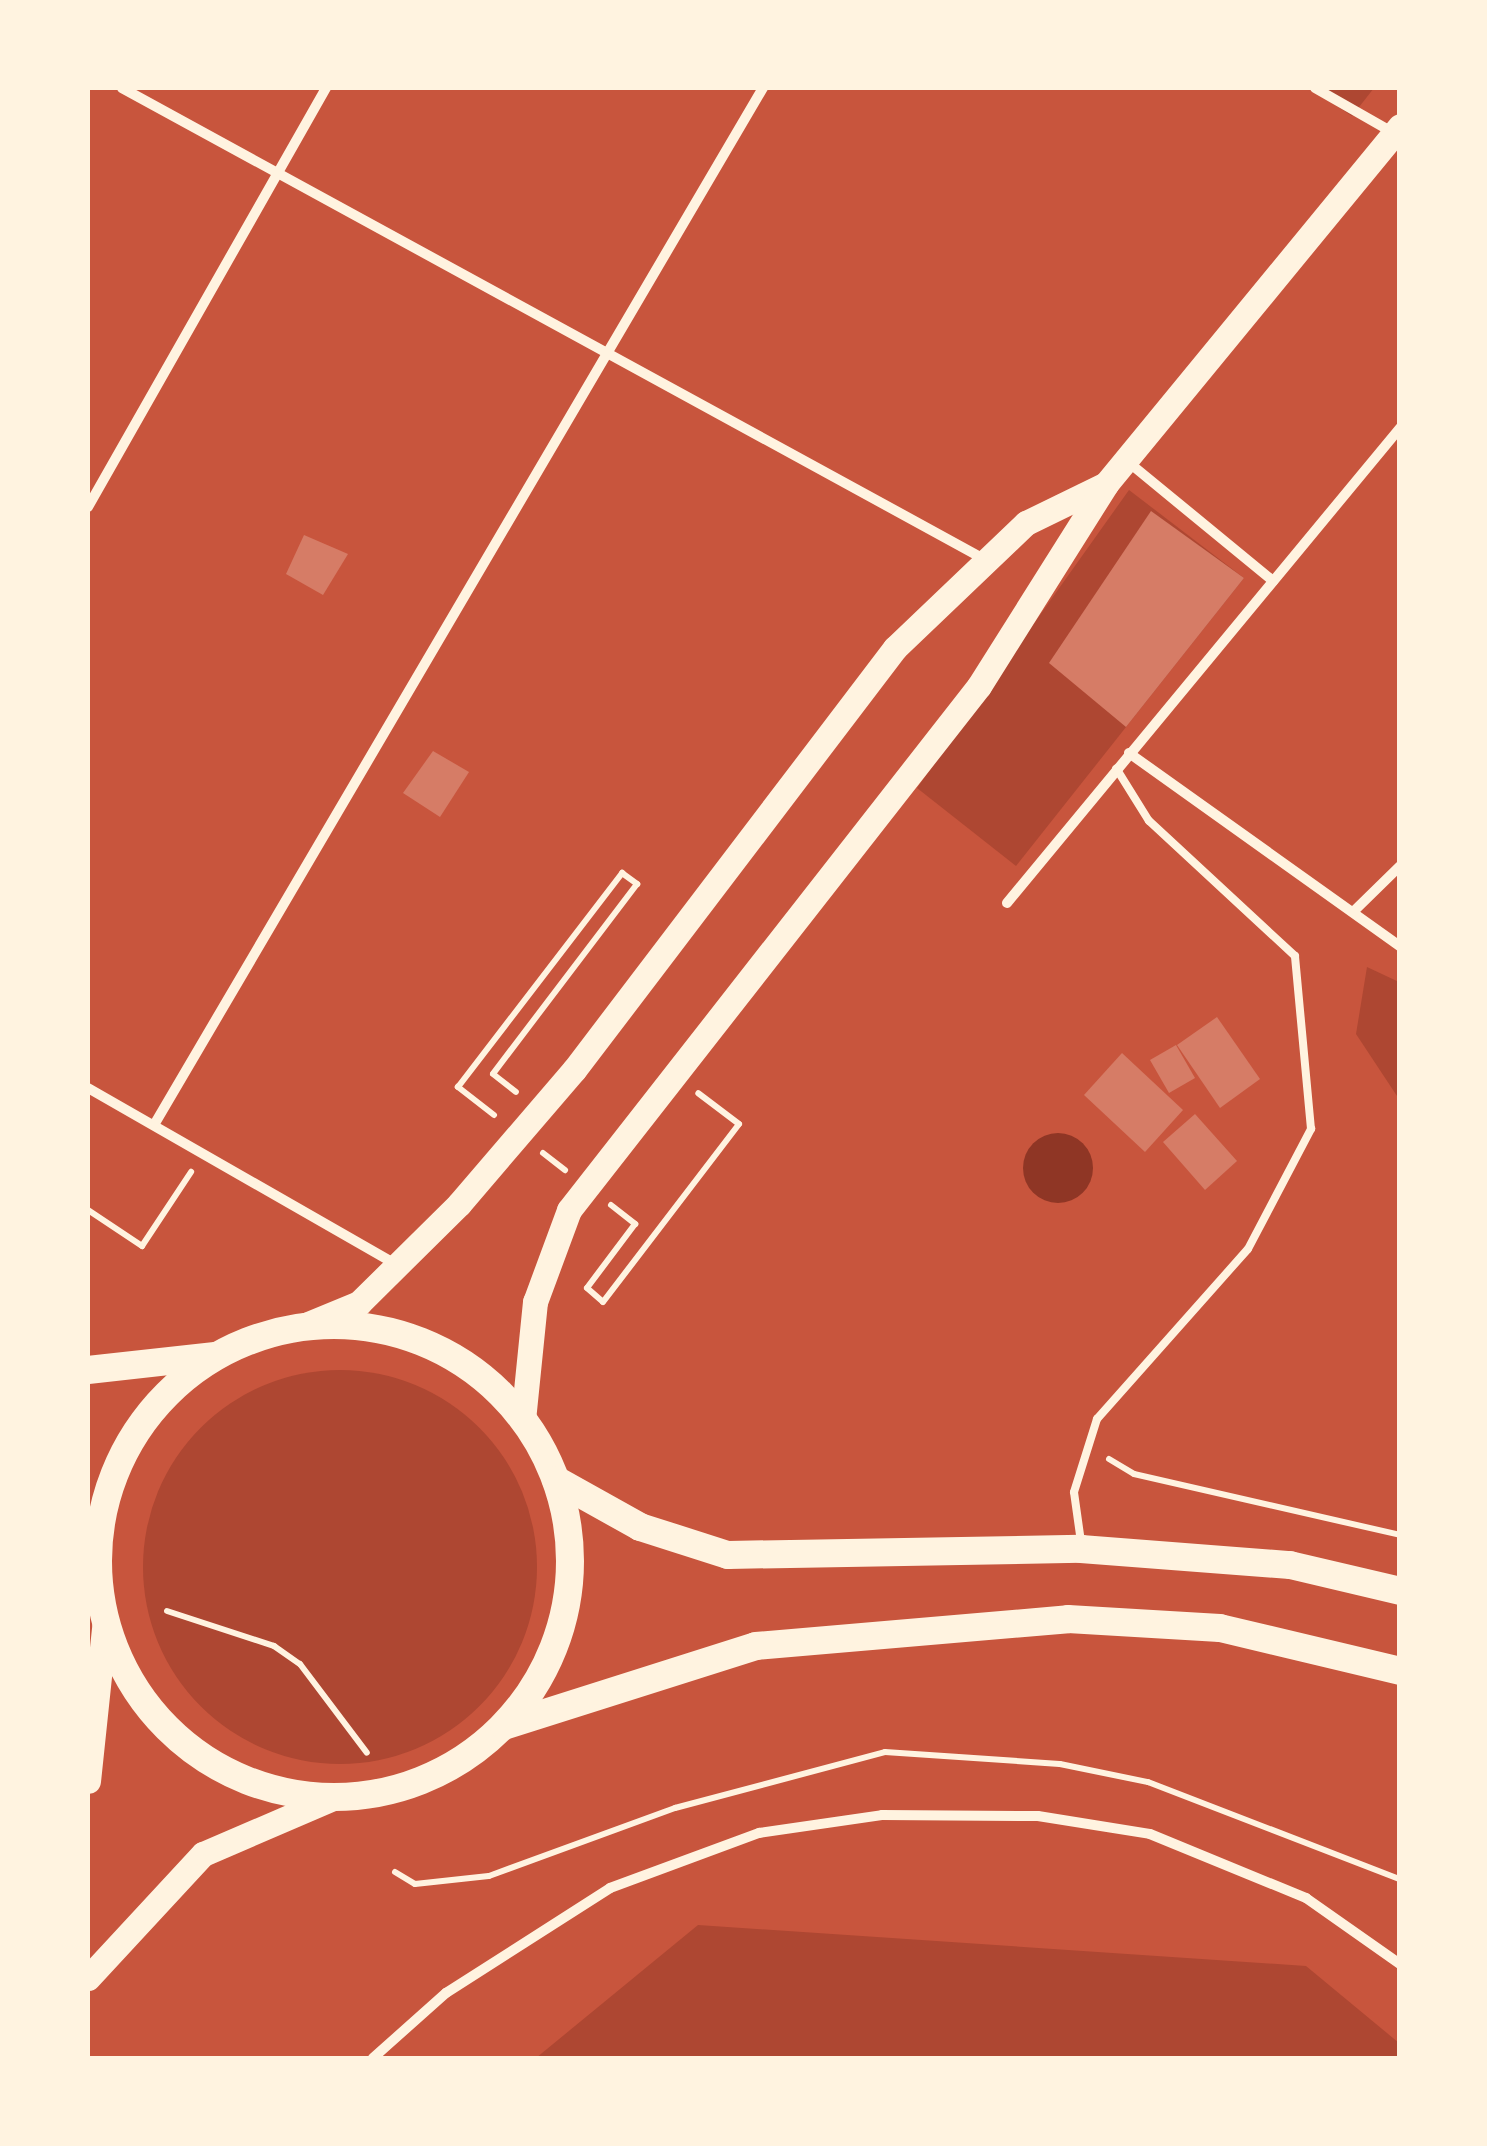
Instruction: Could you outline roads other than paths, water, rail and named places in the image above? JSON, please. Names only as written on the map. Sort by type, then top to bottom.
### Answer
[{"type":"highway","points":[[88,1370],[216,1356],[304,1326],[354,1325],[449,1354],[523,1420],[556,1480],[570,1555],[560,1630],[503,1726]]},
{"type":"highway","points":[[216,1356],[155,1408],[113,1478],[102,1517],[98,1597],[142,1699],[182,1742],[245,1781],[331,1798],[424,1779],[503,1726],[756,1646],[1068,1618],[1220,1628],[1400,1671]]},
{"type":"highway","points":[[556,1480],[640,1527],[728,1555],[1081,1549],[1290,1565],[1400,1592]]},
{"type":"main road","points":[[523,1420],[524,1360],[548,1249],[674,1074],[979,686],[1106,484],[1396,129]]},
{"type":"main road","points":[[304,1326],[359,1303],[401,1268],[540,1110],[824,730],[1026,523],[1106,484]]},
{"type":"main road","points":[[88,1781],[98,1597]]},
{"type":"main road","points":[[88,1978],[204,1854],[331,1798]]},
{"type":"street","points":[[122,88],[987,560]]},
{"type":"street","points":[[88,507],[326,88]]},
{"type":"street","points":[[154,1125],[603,351],[763,88]]},
{"type":"street","points":[[1315,88],[1396,129]]},
{"type":"street","points":[[1007,902],[1400,428]]},
{"type":"street","points":[[1126,460],[1273,581]]},
{"type":"street","points":[[1129,753],[1400,946]]},
{"type":"street","points":[[1354,911],[1400,866]]},
{"type":"street","points":[[88,1088],[401,1268]]},
{"type":"street","points":[[373,2058],[446,1993],[610,1888],[759,1833],[882,1815],[1038,1816],[1150,1834],[1306,1898],[1400,1964]]},
{"type":"lane","points":[[1081,1549],[1074,1492],[1097,1419],[1248,1249],[1312,1129],[1295,956],[1149,821],[1116,768]]}]
